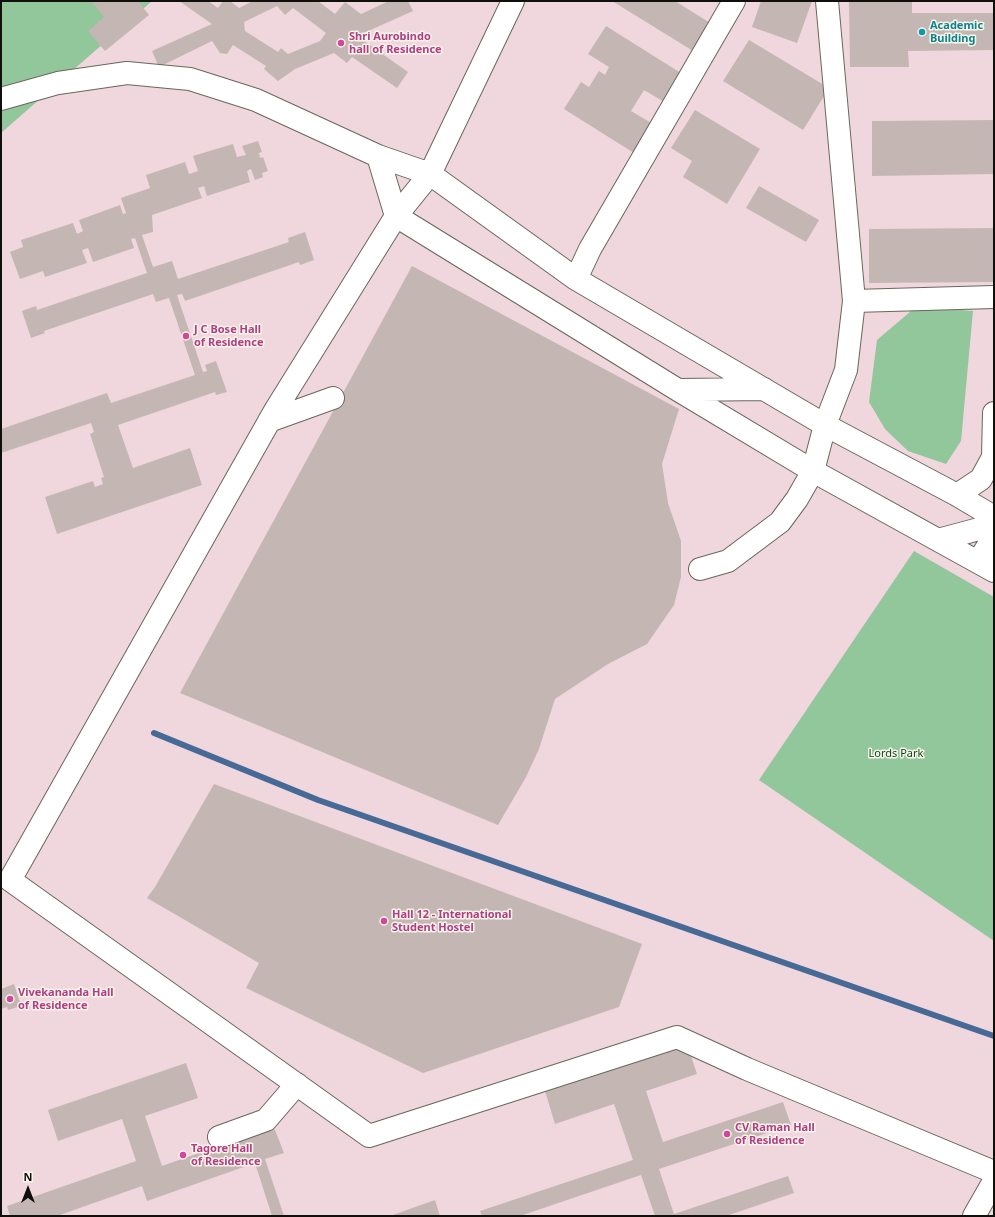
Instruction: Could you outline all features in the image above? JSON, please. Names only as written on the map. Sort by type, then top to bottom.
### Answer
[{"type":"street","points":[[513,1],[430,174],[396,216],[270,421],[10,880],[369,1136],[677,1037],[747,1069],[994,1172]]},
{"type":"street","points":[[576,279],[590,249],[734,1]]},
{"type":"street","points":[[700,569],[728,561],[780,522],[797,499],[813,470],[825,425],[846,370],[854,301],[827,1]]},
{"type":"street","points":[[1,99],[58,82],[127,73],[190,79],[256,100],[378,156],[430,174],[576,279],[825,425],[957,495],[994,517]]},
{"type":"street","points":[[378,156],[396,216],[678,390],[813,470],[986,567],[994,536]]},
{"type":"street","points":[[854,301],[994,298]]},
{"type":"street","points":[[678,390],[764,389]]},
{"type":"street","points":[[270,421],[333,398]]},
{"type":"street","points":[[957,495],[981,479],[993,458],[994,413]]},
{"type":"street","points":[[938,540],[994,525]]},
{"type":"street","points":[[219,1137],[266,1120],[297,1084]]},
{"type":"street","points":[[974,1216],[994,1181]]},
{"type":"shaded area","points":[[1,1],[994,1],[994,1216],[1,1216]]},
{"type":"green space","points":[[1,1],[152,1],[1,133]]},
{"type":"green space","points":[[917,306],[973,311],[961,441],[946,464],[908,451],[885,429],[869,402],[877,340]]},
{"type":"green space","name":"Lords Park","points":[[914,551],[994,597],[994,941],[759,780]]},
{"type":"building","points":[[91,1],[138,1],[149,15],[105,51],[88,31],[104,17]]},
{"type":"building","name":"Shri Aurobindo hall of Residence","points":[[179,1],[208,1],[218,8],[223,1],[230,1],[239,8],[253,1],[318,1],[335,14],[345,2],[361,14],[389,1],[408,1],[413,11],[357,36],[408,72],[397,88],[352,57],[347,63],[334,53],[295,69],[278,81],[264,69],[266,66],[233,45],[227,54],[220,53],[212,41],[159,67],[152,51],[212,24]],"holes":[[[277,6],[285,15],[293,8],[326,33],[320,41],[288,54],[281,48],[278,52],[245,31],[244,22]]]},
{"type":"building","points":[[612,1],[675,1],[715,26],[698,54]]},
{"type":"building","points":[[761,1],[812,1],[797,43],[752,27]]},
{"type":"building","name":"Academic Building","points":[[849,1],[912,1],[912,13],[994,13],[994,50],[908,51],[909,67],[850,67]]},
{"type":"building","points":[[606,26],[684,75],[666,103],[644,90],[631,111],[653,124],[634,153],[564,109],[581,82],[589,87],[599,71],[605,75],[609,67],[588,54]]},
{"type":"building","points":[[749,40],[829,88],[803,130],[723,81]]},
{"type":"building","points":[[695,110],[760,149],[727,204],[683,177],[692,161],[671,148]]},
{"type":"building","points":[[994,120],[994,174],[872,176],[872,121]]},
{"type":"building","name":"J C Bose Hall of Residence","points":[[258,141],[262,152],[259,153],[260,158],[263,157],[268,171],[262,173],[263,177],[255,180],[251,169],[247,171],[250,182],[207,196],[204,186],[198,188],[202,198],[152,215],[153,232],[142,235],[153,267],[172,261],[178,279],[289,242],[288,238],[305,232],[314,260],[300,265],[299,262],[185,301],[182,294],[177,295],[203,372],[207,371],[205,365],[216,361],[227,392],[216,395],[215,392],[118,425],[133,468],[190,448],[202,485],[57,534],[45,497],[93,481],[95,487],[103,484],[101,478],[104,477],[90,434],[94,432],[91,423],[1,453],[1,429],[107,393],[111,403],[195,375],[169,298],[156,302],[153,294],[44,331],[45,333],[31,338],[22,311],[36,306],[37,310],[147,273],[135,238],[131,239],[134,248],[93,262],[88,248],[82,250],[87,263],[45,277],[43,271],[20,279],[10,252],[23,247],[21,240],[73,223],[77,234],[83,231],[79,220],[120,205],[123,214],[126,213],[121,198],[150,188],[146,175],[185,162],[189,174],[198,171],[193,156],[233,144],[237,157],[246,155],[242,146]]},
{"type":"building","points":[[759,186],[819,220],[806,242],[746,208]]},
{"type":"building","points":[[994,228],[994,282],[869,283],[869,229]]},
{"type":"building","points":[[412,266],[679,409],[662,464],[668,503],[681,541],[681,577],[674,605],[647,644],[608,664],[555,699],[539,749],[526,777],[498,825],[180,693]]},
{"type":"building","name":"Hall 12 - International Student Hostel","points":[[214,784],[642,944],[619,1007],[423,1073],[246,988],[259,963],[147,898],[155,887]]},
{"type":"building","name":"Vivekananda Hall of Residence","points":[[14,984],[21,1006],[8,1010],[7,1007],[1,1009],[1,989]]},
{"type":"building","name":"CV Raman Hall of Residence","points":[[687,1044],[697,1074],[646,1091],[663,1142],[783,1102],[791,1125],[659,1169],[674,1214],[788,1176],[794,1193],[726,1216],[655,1216],[641,1175],[520,1216],[482,1216],[480,1211],[633,1160],[614,1104],[555,1124],[545,1091]]},
{"type":"building","points":[[186,1063],[198,1098],[145,1116],[162,1166],[262,1131],[273,1125],[284,1153],[265,1159],[284,1216],[272,1216],[255,1163],[147,1201],[142,1186],[57,1216],[10,1216],[7,1206],[136,1161],[122,1119],[58,1141],[48,1110]]},
{"type":"building","points":[[435,1200],[440,1216],[390,1216]]},
{"type":"waterway","points":[[154,733],[318,800],[994,1036]]},
{"type":"place","name":"Academic Building","points":[[922,32]]},
{"type":"place","name":"Shri Aurobindo hall of Residence","points":[[341,43]]},
{"type":"place","name":"J C Bose Hall of Residence","points":[[186,336]]},
{"type":"place","name":"Hall 12 - International Student Hostel","points":[[384,921]]},
{"type":"place","name":"Vivekananda Hall of Residence","points":[[10,999]]},
{"type":"place","name":"CV Raman Hall of Residence","points":[[727,1134]]},
{"type":"place","name":"Tagore Hall of Residence","points":[[183,1155]]}]
